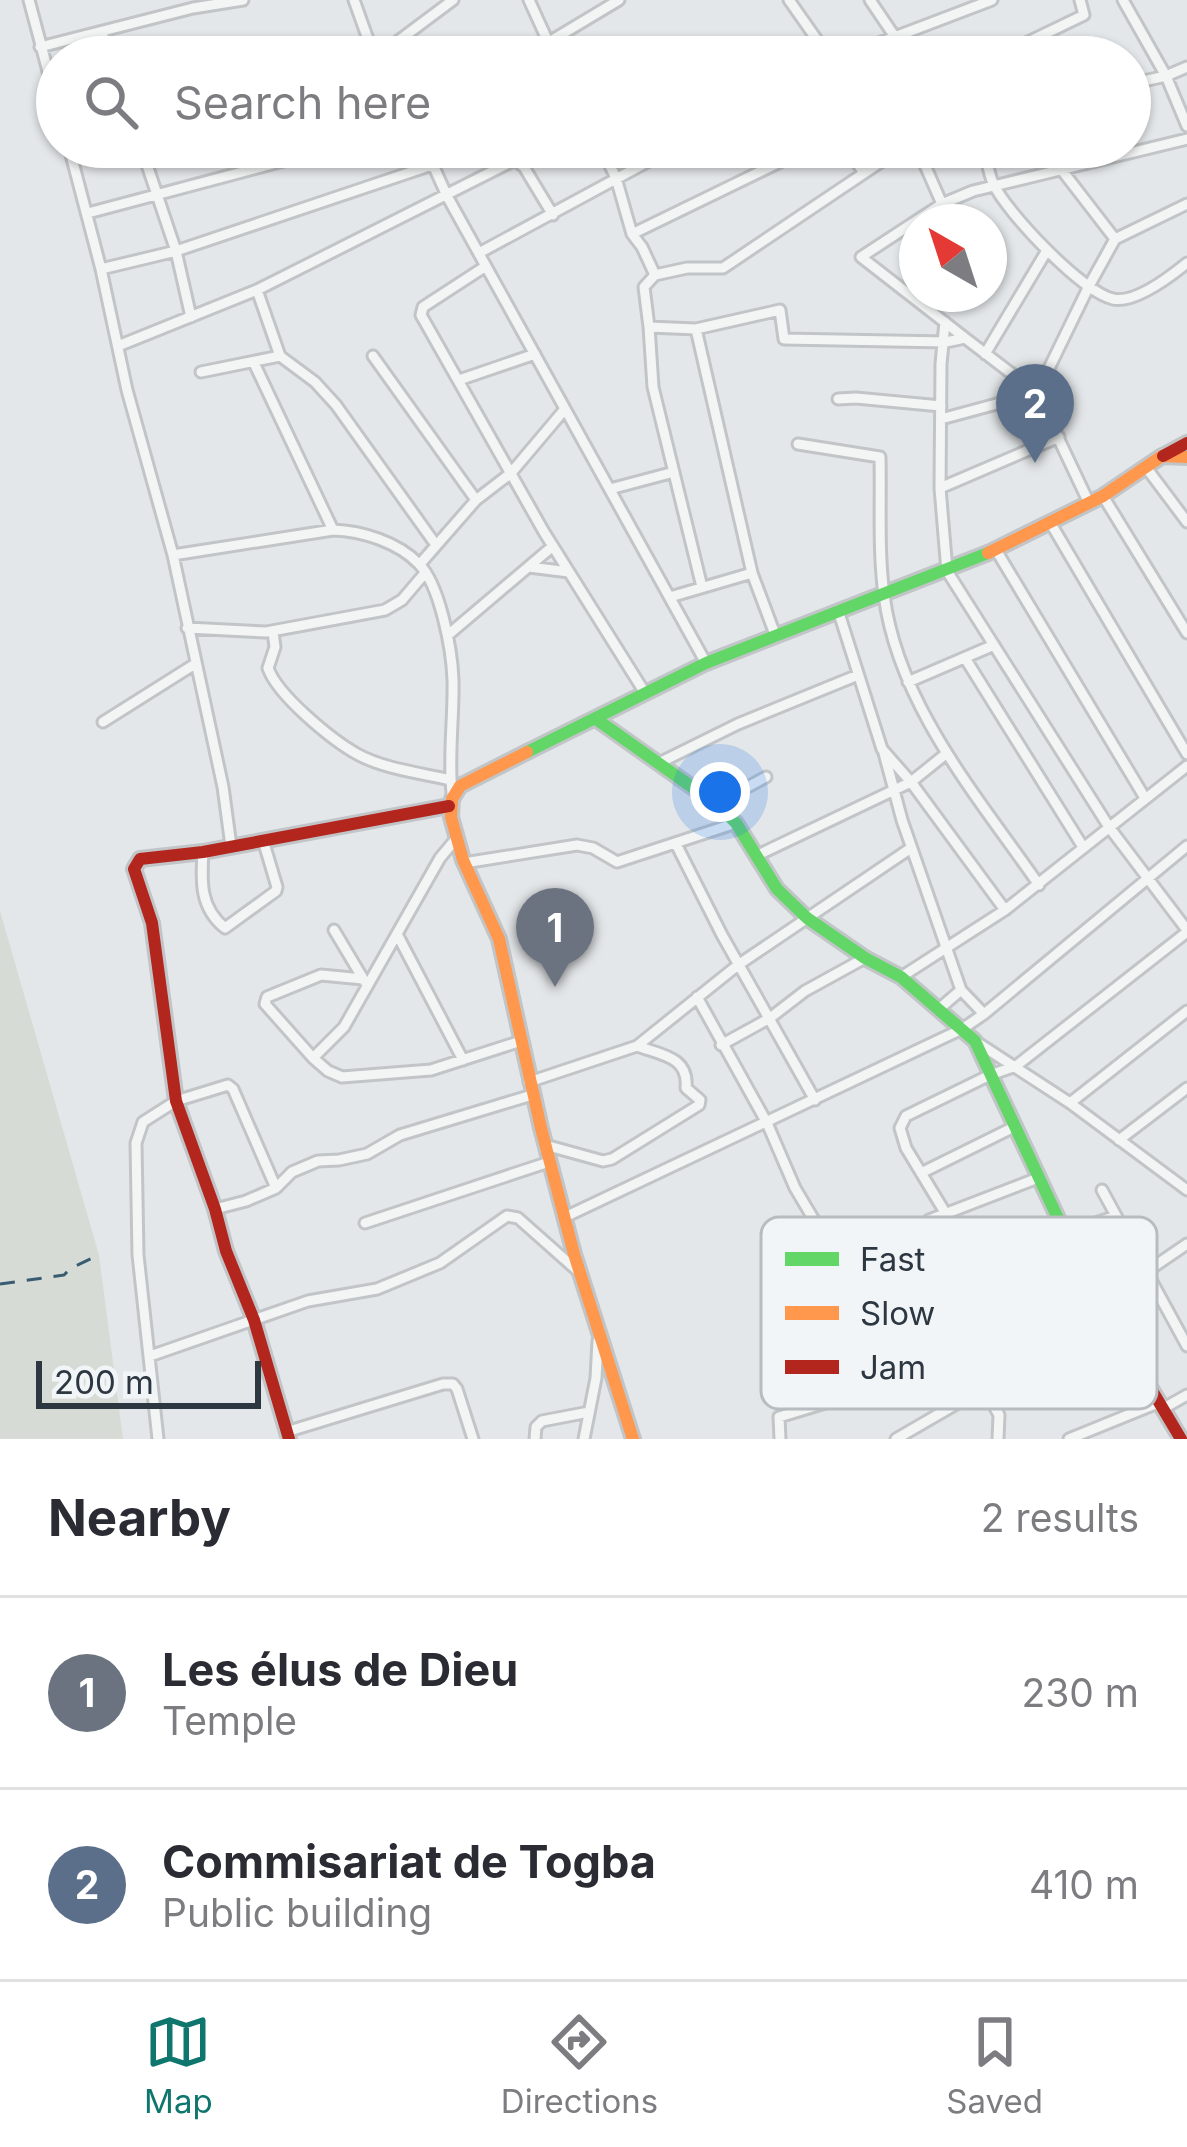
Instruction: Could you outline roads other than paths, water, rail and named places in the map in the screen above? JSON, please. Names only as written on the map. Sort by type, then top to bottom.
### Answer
[{"type":"street","points":[[29,0],[37,36]]},
{"type":"street","points":[[89,36],[160,15],[243,0]]},
{"type":"street","points":[[354,0],[367,36]]},
{"type":"street","points":[[406,36],[453,0]]},
{"type":"street","points":[[529,0],[545,36]]},
{"type":"street","points":[[590,0],[595,15]]},
{"type":"street","points":[[560,36],[619,0]]},
{"type":"street","points":[[789,0],[814,36]]},
{"type":"street","points":[[870,0],[894,36]]},
{"type":"street","points":[[956,0],[964,11]]},
{"type":"street","points":[[898,36],[992,0]]},
{"type":"street","points":[[1040,36],[1084,15],[1080,0]]},
{"type":"street","points":[[1123,0],[1143,36]]},
{"type":"street","points":[[1151,49],[1187,125]]},
{"type":"street","points":[[1151,80],[1187,68]]},
{"type":"street","points":[[1151,148],[1187,139]]},
{"type":"street","points":[[75,168],[172,555],[223,787],[231,846]]},
{"type":"street","points":[[148,168],[176,251],[191,316]]},
{"type":"street","points":[[88,213],[256,168]]},
{"type":"street","points":[[101,268],[176,251],[423,168]]},
{"type":"street","points":[[433,168],[706,663]]},
{"type":"street","points":[[118,346],[257,290],[500,168]]},
{"type":"street","points":[[525,168],[553,215]]},
{"type":"street","points":[[611,168],[632,234],[655,275]]},
{"type":"street","points":[[479,253],[635,168]]},
{"type":"street","points":[[632,234],[768,168]]},
{"type":"street","points":[[861,168],[864,172]]},
{"type":"street","points":[[702,587],[653,387],[644,287],[655,275],[687,268],[723,268],[870,168]]},
{"type":"street","points":[[926,168],[942,204],[994,185],[1065,168]]},
{"type":"street","points":[[990,168],[994,185],[1046,252],[1114,300],[1160,286],[1187,263]]},
{"type":"street","points":[[1061,169],[1115,239]]},
{"type":"street","points":[[941,419],[1037,393],[1115,239],[1187,204]]},
{"type":"street","points":[[899,232],[861,257],[899,289]]},
{"type":"street","points":[[985,354],[1046,252]]},
{"type":"street","points":[[486,266],[420,311],[553,546],[646,693]]},
{"type":"street","points":[[257,290],[280,356],[336,405],[436,545]]},
{"type":"street","points":[[649,327],[696,328],[780,310],[784,339],[946,342],[965,338]]},
{"type":"street","points":[[930,312],[1037,393],[1089,503]]},
{"type":"street","points":[[945,322],[940,488],[947,571],[1109,827],[1187,931],[1016,1066],[906,1116],[900,1128],[906,1148],[946,1214]]},
{"type":"street","points":[[696,328],[752,573],[776,637]]},
{"type":"street","points":[[459,380],[535,354]]},
{"type":"street","points":[[201,372],[280,356]]},
{"type":"street","points":[[373,356],[476,500]]},
{"type":"street","points":[[254,363],[333,530]]},
{"type":"street","points":[[838,399],[941,406]]},
{"type":"street","points":[[187,628],[273,632],[385,610],[402,600],[436,545],[476,500],[511,473],[565,409]]},
{"type":"street","points":[[940,488],[1059,437]]},
{"type":"street","points":[[472,1439],[453,1384],[288,1436],[254,1320],[176,1101],[157,948],[134,868],[140,860],[203,853],[450,793],[706,663],[996,550],[1103,496],[1187,443]]},
{"type":"street","points":[[798,444],[880,457],[884,595],[900,664],[947,753],[1039,885]]},
{"type":"street","points":[[1162,456],[1187,457]]},
{"type":"street","points":[[1145,466],[1187,522]]},
{"type":"street","points":[[610,489],[674,472]]},
{"type":"street","points":[[1103,496],[1187,633]]},
{"type":"street","points":[[1050,522],[1187,754]]},
{"type":"street","points":[[172,555],[333,530],[368,535],[422,568],[448,635],[455,840],[494,921],[544,1145],[598,1336],[633,1439]]},
{"type":"street","points":[[448,635],[553,546]]},
{"type":"street","points":[[996,550],[1145,798]]},
{"type":"street","points":[[529,567],[569,572]]},
{"type":"street","points":[[670,597],[752,573]]},
{"type":"street","points":[[837,610],[961,990],[984,1014]]},
{"type":"street","points":[[273,632],[275,646],[268,668],[283,694],[357,754],[450,793]]},
{"type":"street","points":[[908,682],[994,645]]},
{"type":"street","points":[[965,658],[1083,847]]},
{"type":"street","points":[[103,722],[195,664]]},
{"type":"street","points":[[659,763],[738,724],[858,675]]},
{"type":"street","points":[[596,719],[716,804],[736,823],[777,889],[807,918],[901,977],[975,1041],[1070,1103],[1187,1190]]},
{"type":"street","points":[[882,749],[1005,910]]},
{"type":"street","points":[[758,855],[911,782],[947,753]]},
{"type":"street","points":[[901,977],[1039,885],[1187,766]]},
{"type":"street","points":[[716,804],[766,777]]},
{"type":"street","points":[[464,863],[577,845],[617,862],[736,823]]},
{"type":"street","points":[[203,853],[202,892],[225,928],[276,891],[263,840]]},
{"type":"street","points":[[314,1058],[344,1027],[440,858],[455,840]]},
{"type":"street","points":[[676,844],[815,1100]]},
{"type":"street","points":[[566,1217],[962,1029],[1187,846]]},
{"type":"street","points":[[215,1210],[276,1188],[292,1172],[318,1161],[367,1154],[400,1135],[637,1046],[738,965],[911,848]]},
{"type":"street","points":[[334,930],[366,983]]},
{"type":"street","points":[[397,934],[463,1060]]},
{"type":"street","points":[[722,1045],[865,958]]},
{"type":"street","points":[[366,983],[321,975],[265,1004],[314,1058],[342,1077],[431,1070],[521,1041]]},
{"type":"street","points":[[939,1009],[961,990]]},
{"type":"street","points":[[697,997],[812,1217]]},
{"type":"street","points":[[1070,1103],[1187,1010]]},
{"type":"street","points":[[975,1041],[1057,1217]]},
{"type":"street","points":[[544,1145],[595,1160],[612,1159],[701,1103],[686,1088],[688,1075],[682,1065],[637,1046]]},
{"type":"street","points":[[158,1439],[139,1270],[136,1143],[143,1122],[176,1101],[228,1085],[276,1188]]},
{"type":"street","points":[[1119,1140],[1187,1088]]},
{"type":"street","points":[[921,1172],[1014,1127]]},
{"type":"street","points":[[365,1223],[549,1162]]},
{"type":"street","points":[[1175,1181],[1187,1172]]},
{"type":"street","points":[[938,1217],[1038,1178]]},
{"type":"street","points":[[1102,1190],[1113,1217]]},
{"type":"street","points":[[150,1356],[308,1301],[377,1289],[440,1263],[512,1215],[580,1274]]},
{"type":"street","points":[[1157,1265],[1186,1246]]},
{"type":"street","points":[[1157,1292],[1187,1346]]},
{"type":"street","points":[[584,1439],[596,1378],[598,1336]]},
{"type":"street","points":[[1157,1407],[1187,1395]]},
{"type":"street","points":[[1157,1397],[1181,1439]]},
{"type":"street","points":[[780,1439],[779,1417],[805,1409]]},
{"type":"street","points":[[896,1439],[947,1409]]},
{"type":"street","points":[[994,1409],[1000,1424],[998,1439]]},
{"type":"street","points":[[1070,1439],[1151,1409]]},
{"type":"street","points":[[536,1439],[536,1427],[542,1421],[589,1412]]},
{"type":"place","name":"Commisariat de Togba","points":[[1035,463]]},
{"type":"place","name":"Les élus de Dieu","points":[[555,987]]}]
